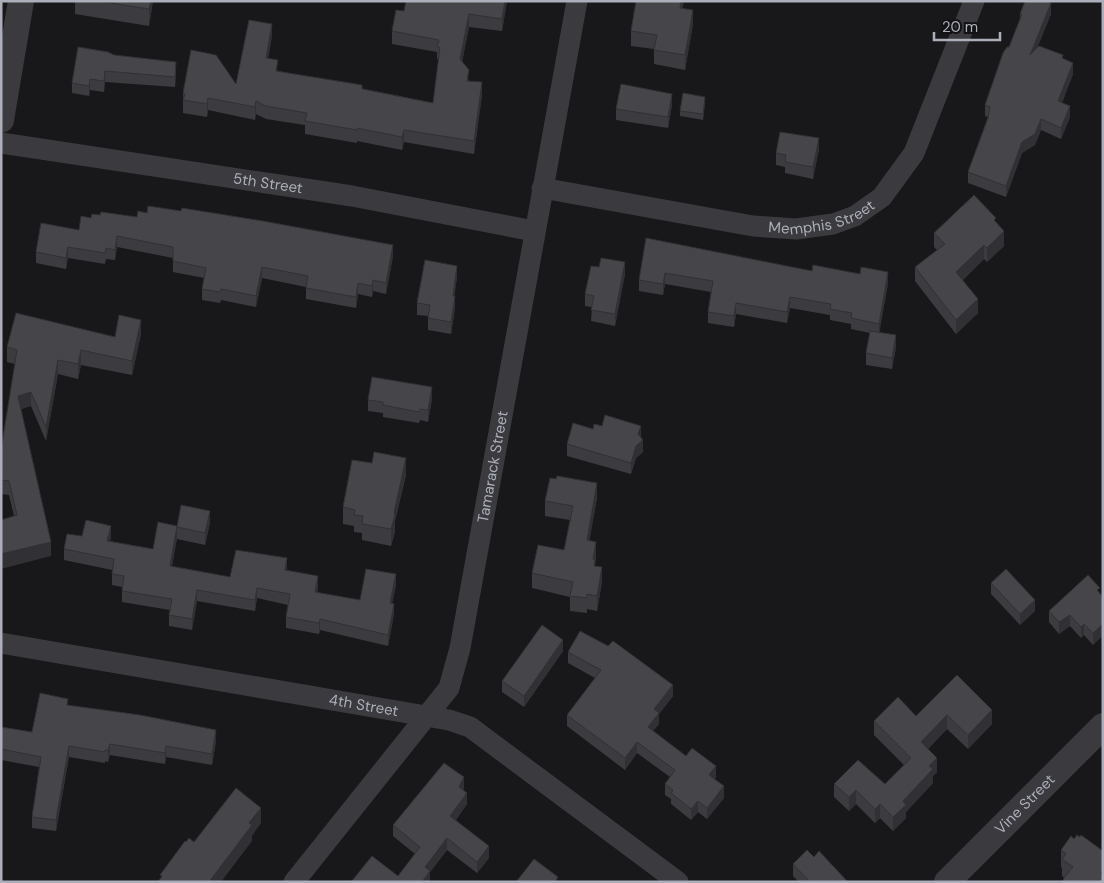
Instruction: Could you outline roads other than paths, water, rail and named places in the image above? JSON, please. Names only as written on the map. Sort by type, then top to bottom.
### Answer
[{"type":"street","points":[[1,120],[21,1]]},
{"type":"street","name":"Tamarack Street","points":[[294,882],[449,688],[460,648],[577,1]]},
{"type":"street","name":"Memphis Street","points":[[542,188],[753,226],[796,229],[832,224],[855,216],[882,198],[914,153],[974,1]]},
{"type":"street","name":"5th Street","points":[[1,143],[352,196],[534,231]]},
{"type":"street","name":"4th Street","points":[[1,643],[449,720],[470,727],[678,882]]},
{"type":"street","name":"Vine Street","points":[[947,882],[1103,726]]}]
